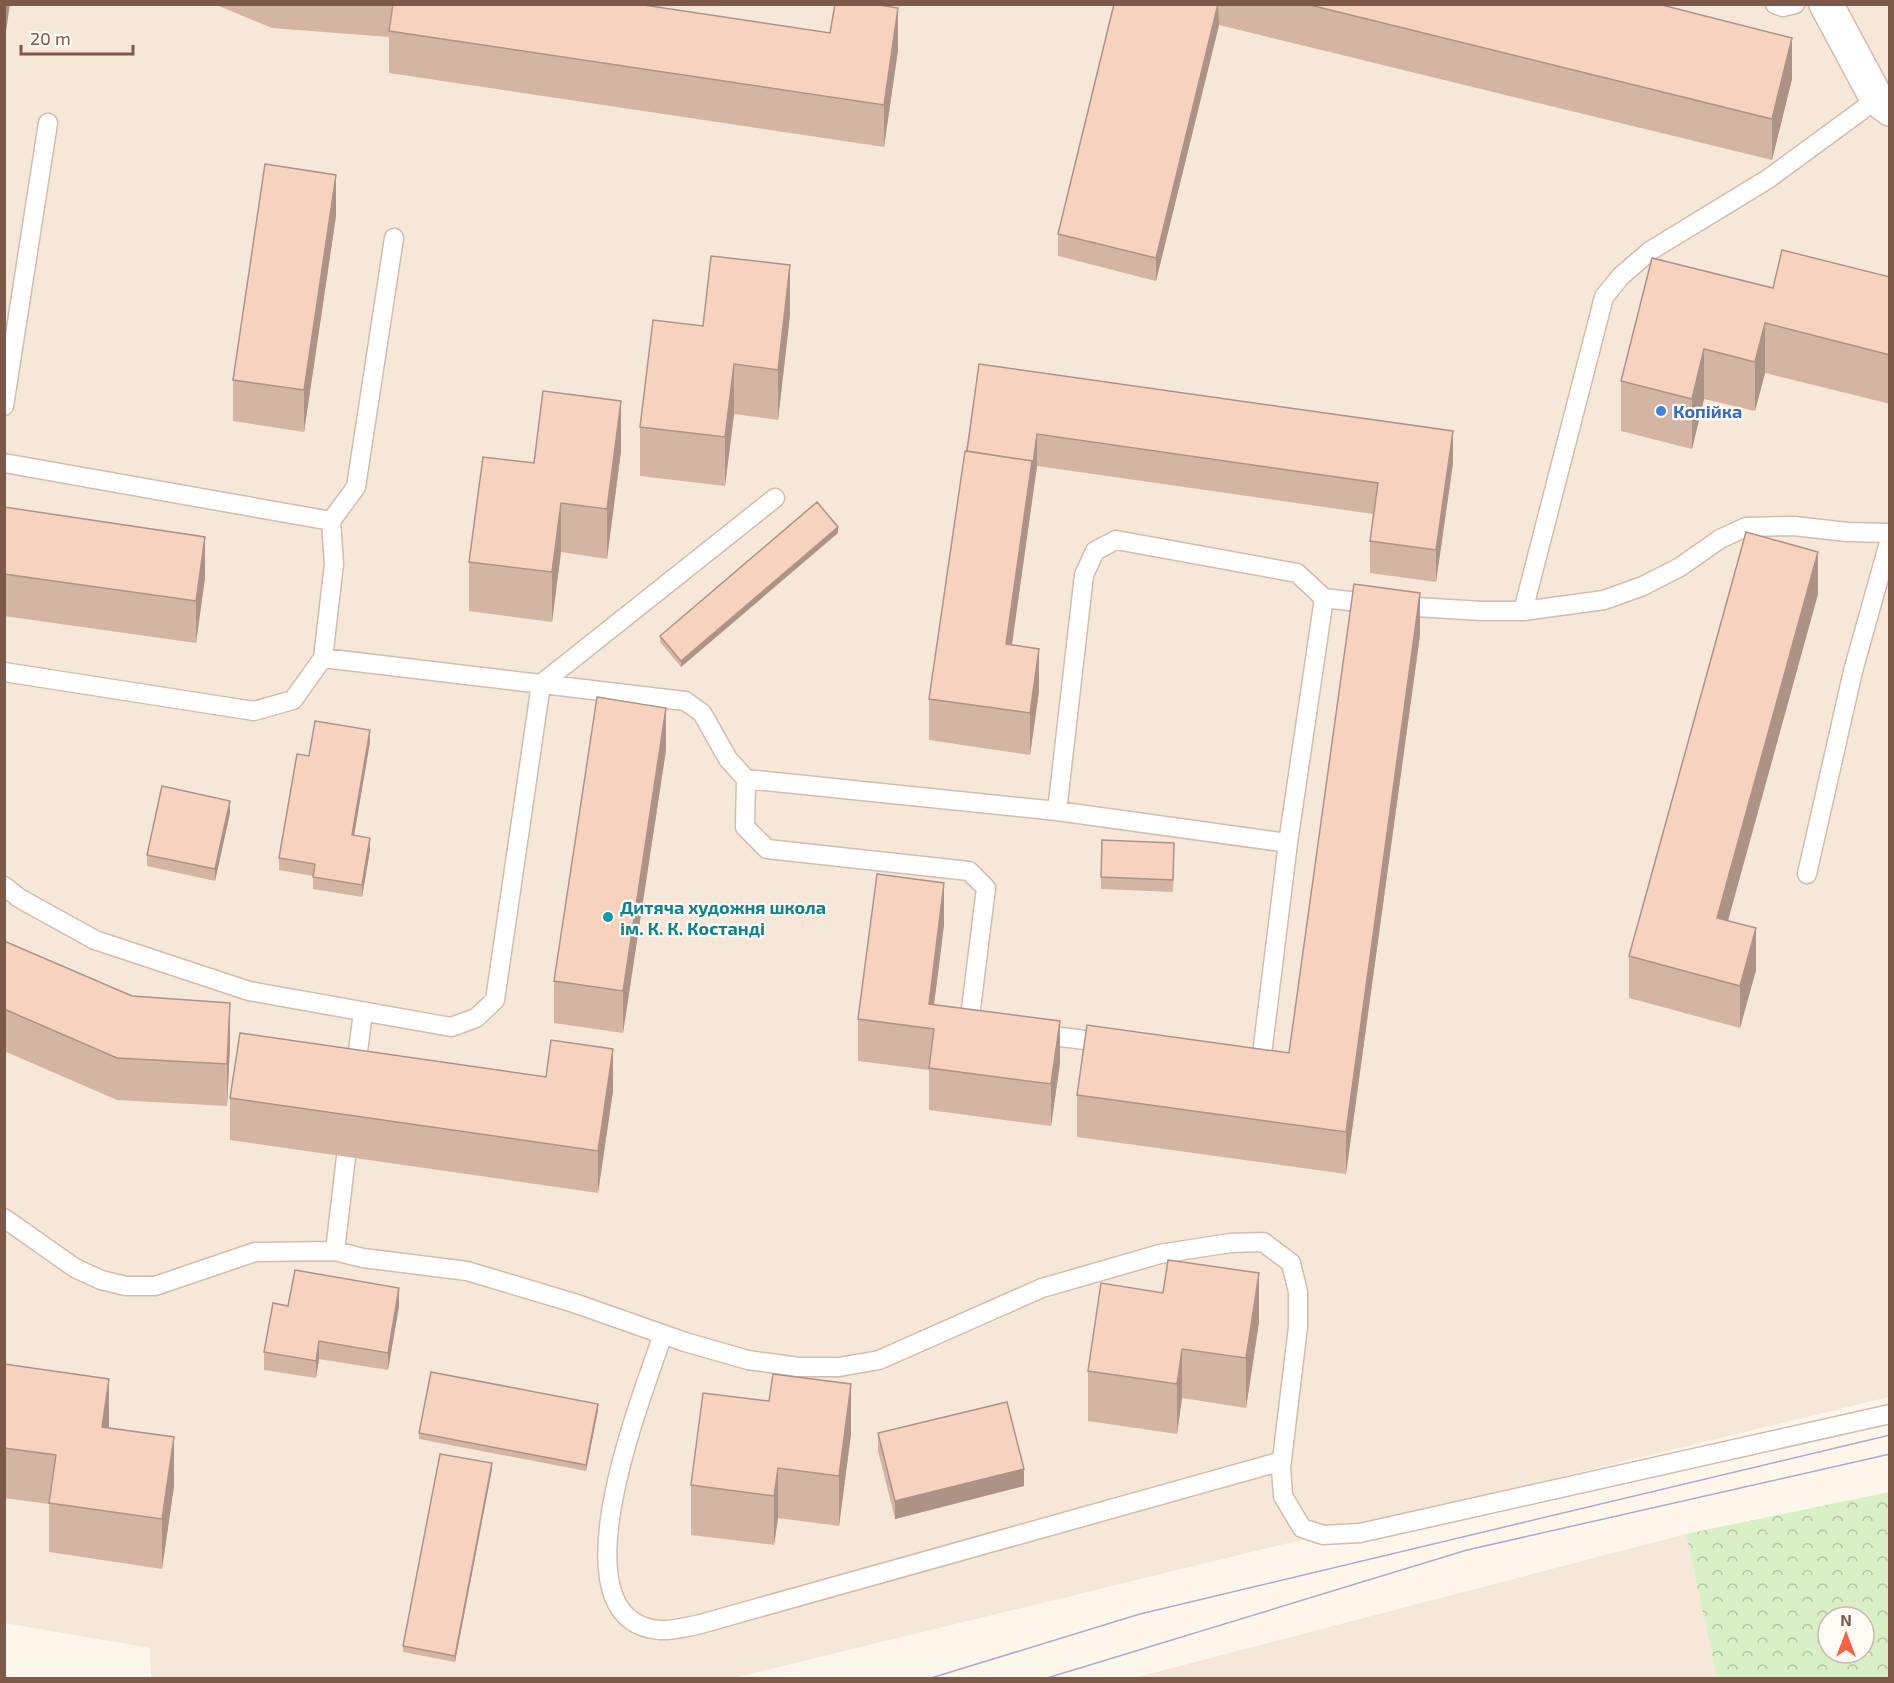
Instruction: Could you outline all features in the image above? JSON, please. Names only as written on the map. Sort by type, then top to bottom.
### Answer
[{"type":"street","points":[[1826,4],[1883,104]]},
{"type":"lane","points":[[1775,4],[1783,6],[1795,4]]},
{"type":"lane","points":[[1523,611],[1604,297],[1621,276],[1650,251],[1768,179],[1883,104]]},
{"type":"lane","points":[[4,406],[48,123]]},
{"type":"lane","points":[[4,672],[254,711],[293,700],[323,658],[334,564],[331,521],[356,487],[394,238]]},
{"type":"lane","points":[[4,464],[331,521]]},
{"type":"lane","points":[[4,886],[19,898],[95,940],[249,991],[451,1027],[476,1018],[495,1000],[541,684],[775,498]]},
{"type":"lane","points":[[1058,811],[1084,575],[1095,551],[1116,540],[1297,573],[1324,598],[1482,611],[1523,611],[1604,600],[1642,586],[1680,567],[1720,539],[1746,527],[1794,526],[1847,532],[1890,533]]},
{"type":"lane","points":[[1807,874],[1853,671],[1890,539]]},
{"type":"lane","points":[[1238,1059],[1261,1062],[1288,843],[1324,598]]},
{"type":"lane","points":[[323,658],[685,701],[702,713],[728,759],[746,779],[1058,811],[1288,843]]},
{"type":"lane","points":[[746,779],[745,827],[767,849],[969,871],[986,888],[969,1025],[992,1028]]},
{"type":"lane","points":[[353,1091],[363,1012]]},
{"type":"lane","points":[[1016,1031],[1133,1046]]},
{"type":"lane","points":[[335,1251],[346,1157]]},
{"type":"lane","points":[[4,1218],[75,1268],[101,1280],[126,1286],[155,1286],[255,1252],[335,1251],[363,1258],[467,1271],[574,1303],[748,1360],[798,1367],[839,1367],[879,1360],[1042,1288],[1160,1254],[1230,1243],[1263,1242],[1291,1263],[1298,1293],[1298,1327],[1282,1461],[1283,1496],[1302,1528],[1323,1535],[1360,1533],[1890,1414]]},
{"type":"lane","points":[[663,1334],[622,1460],[611,1508],[607,1553],[612,1592],[619,1607],[631,1620],[661,1630],[697,1625],[1282,1461]]},
{"type":"shaded area","points":[[4,5],[1889,5],[1889,1397],[733,1678],[151,1678],[150,1648],[5,1623]]},
{"type":"shaded area","points":[[1686,1534],[1717,1678],[1134,1678]]},
{"type":"green space","points":[[1889,1492],[1889,1678],[1717,1678],[1686,1534]]},
{"type":"building","points":[[393,4],[637,4],[830,33],[835,4],[873,4],[898,8],[884,105],[389,31]]},
{"type":"building","points":[[1114,4],[1218,4],[1156,258],[1058,234]]},
{"type":"building","points":[[1306,4],[1658,4],[1792,38],[1772,119]]},
{"type":"building","points":[[265,164],[336,175],[304,390],[233,380]]},
{"type":"building","points":[[1782,250],[1890,277],[1890,355],[1765,323],[1755,362],[1704,349],[1692,399],[1621,381],[1652,258],[1773,288]]},
{"type":"building","points":[[711,256],[790,265],[778,370],[734,364],[725,437],[640,427],[653,320],[703,326]]},
{"type":"building","points":[[979,364],[1453,431],[1436,550],[1370,541],[1378,483],[1037,434],[1032,471],[1032,461],[967,451]]},
{"type":"building","points":[[543,391],[621,401],[607,509],[561,503],[552,572],[469,562],[483,457],[534,463]]},
{"type":"building","points":[[965,451],[1032,461],[1006,644],[1039,649],[1030,713],[929,699]]},
{"type":"building","points":[[817,502],[838,527],[681,661],[660,636]]},
{"type":"building","points":[[4,507],[205,537],[196,601],[4,574]]},
{"type":"building","points":[[1746,532],[1818,552],[1717,918],[1756,928],[1740,986],[1629,956]]},
{"type":"building","points":[[1354,584],[1420,593],[1346,1132],[1077,1095],[1087,1025],[1289,1053]]},
{"type":"building","points":[[597,697],[666,708],[623,991],[554,981]]},
{"type":"building","points":[[315,721],[370,730],[352,835],[370,838],[362,885],[313,877],[315,864],[279,858],[297,754],[309,756]]},
{"type":"building","points":[[162,786],[230,801],[215,869],[147,855]]},
{"type":"building","points":[[1102,840],[1174,843],[1173,880],[1101,877]]},
{"type":"building","points":[[877,874],[944,883],[929,1004],[1060,1021],[1051,1084],[929,1068],[934,1029],[858,1019]]},
{"type":"building","points":[[4,941],[132,996],[230,1003],[227,1064],[117,1058],[4,1009]]},
{"type":"building","points":[[240,1033],[546,1077],[551,1040],[613,1049],[598,1151],[230,1098]]},
{"type":"building","points":[[1168,1260],[1259,1273],[1246,1358],[1182,1349],[1177,1384],[1088,1371],[1101,1283],[1163,1293]]},
{"type":"building","points":[[295,1270],[399,1288],[388,1353],[319,1341],[316,1361],[264,1352],[273,1303],[288,1306]]},
{"type":"building","points":[[4,1364],[109,1379],[102,1427],[174,1437],[162,1519],[49,1503],[56,1455],[4,1448]]},
{"type":"building","points":[[431,1372],[598,1404],[586,1465],[419,1433]]},
{"type":"building","points":[[773,1374],[851,1384],[839,1476],[778,1468],[774,1496],[691,1485],[703,1393],[769,1401]]},
{"type":"building","points":[[1007,1402],[1024,1469],[895,1501],[878,1433]]},
{"type":"building","points":[[440,1454],[492,1463],[455,1656],[403,1646]]},
{"type":"tram line","points":[[931,1678],[1140,1614],[1890,1435]]},
{"type":"tram line","points":[[1047,1678],[1467,1550],[1890,1454]]},
{"type":"place","name":"Копійка","points":[[1661,411]]},
{"type":"place","name":"Дитяча художня школа ім. К. К. Костанді","points":[[608,917]]}]
